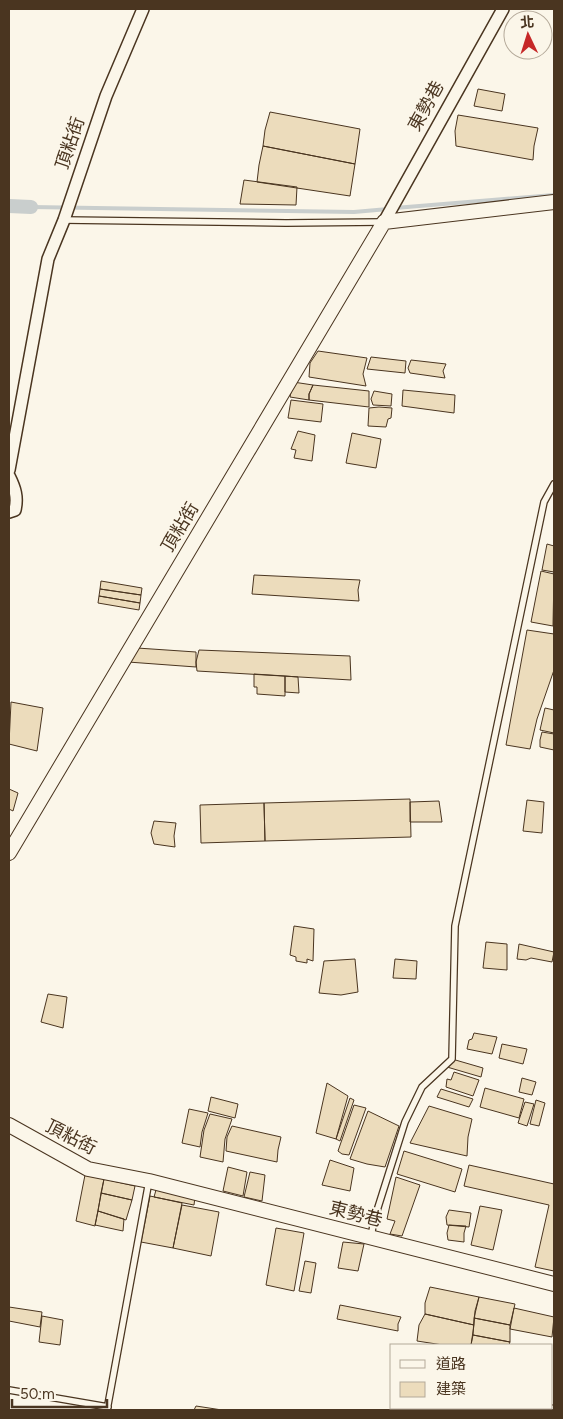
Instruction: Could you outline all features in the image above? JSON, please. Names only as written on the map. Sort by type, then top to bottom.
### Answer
[{"type":"street","name":"頂粘街","points":[[9,470],[48,258],[64,220],[106,96],[143,9]]},
{"type":"street","name":"東勢巷","points":[[384,222],[503,9]]},
{"type":"street","points":[[384,222],[554,202]]},
{"type":"street","name":"頂粘街","points":[[9,853],[384,222]]},
{"type":"street","points":[[9,476],[17,501],[15,510],[9,512]]},
{"type":"street","name":"頂粘街","points":[[9,1125],[88,1169],[149,1181]]},
{"type":"street","name":"東勢巷","points":[[149,1181],[554,1284]]},
{"type":"lane","points":[[64,220],[286,223],[384,222]]},
{"type":"lane","points":[[371,1237],[374,1220],[405,1122],[422,1087],[452,1059],[455,926],[544,502],[554,484]]},
{"type":"lane","points":[[9,1390],[108,1409],[149,1181]]},
{"type":"building","points":[[478,89],[505,94],[502,111],[474,106]]},
{"type":"building","points":[[270,112],[360,129],[355,164],[263,146]]},
{"type":"building","points":[[458,115],[538,128],[533,160],[456,146],[455,131]]},
{"type":"building","points":[[263,146],[355,164],[350,196],[257,182]]},
{"type":"building","points":[[244,180],[297,187],[296,205],[240,204]]},
{"type":"building","points":[[318,351],[367,358],[363,374],[366,386],[309,377],[310,363]]},
{"type":"building","points":[[371,357],[406,361],[405,373],[367,369]]},
{"type":"building","points":[[411,360],[446,364],[443,371],[445,378],[410,373],[408,368]]},
{"type":"building","points":[[293,382],[313,385],[309,394],[309,400],[290,397]]},
{"type":"building","points":[[313,385],[369,391],[369,407],[309,400],[309,394]]},
{"type":"building","points":[[403,390],[455,395],[454,413],[402,406]]},
{"type":"building","points":[[374,391],[392,394],[391,406],[373,405],[371,399]]},
{"type":"building","points":[[291,400],[323,404],[321,422],[288,418]]},
{"type":"building","points":[[369,408],[392,408],[391,418],[388,419],[386,427],[368,426]]},
{"type":"building","points":[[298,431],[315,435],[312,461],[294,458],[296,450],[291,449]]},
{"type":"building","points":[[352,433],[381,439],[376,468],[346,463]]},
{"type":"building","points":[[547,544],[554,546],[554,572],[542,570]]},
{"type":"building","points":[[541,571],[554,574],[553,626],[531,622]]},
{"type":"building","points":[[254,575],[360,580],[358,590],[359,601],[252,594]]},
{"type":"building","points":[[101,581],[142,588],[141,595],[100,589]]},
{"type":"building","points":[[100,589],[141,595],[140,603],[99,596]]},
{"type":"building","points":[[99,596],[140,603],[139,610],[98,603]]},
{"type":"building","points":[[527,630],[554,634],[554,670],[537,719],[530,749],[506,745]]},
{"type":"building","points":[[137,648],[196,652],[196,667],[128,662]]},
{"type":"building","points":[[199,650],[350,656],[351,680],[197,671],[196,662]]},
{"type":"building","points":[[254,674],[285,676],[285,696],[257,694],[257,687],[254,687]]},
{"type":"building","points":[[285,676],[298,677],[299,693],[285,692]]},
{"type":"building","points":[[11,702],[43,708],[37,751],[9,744]]},
{"type":"building","points":[[545,708],[554,710],[554,733],[540,730]]},
{"type":"building","points":[[542,732],[554,734],[554,750],[540,747]]},
{"type":"building","points":[[9,789],[18,793],[13,811],[9,809]]},
{"type":"building","points":[[410,799],[411,837],[265,841],[264,803]]},
{"type":"building","points":[[527,800],[544,802],[542,833],[523,831]]},
{"type":"building","points":[[439,801],[442,822],[410,822],[410,802]]},
{"type":"building","points":[[264,803],[265,841],[201,843],[200,805]]},
{"type":"building","points":[[154,821],[176,823],[175,847],[154,844],[151,833]]},
{"type":"building","points":[[294,926],[314,929],[313,961],[307,959],[307,963],[296,961],[296,957],[290,955]]},
{"type":"building","points":[[486,942],[507,944],[507,970],[483,968]]},
{"type":"building","points":[[519,944],[554,952],[552,962],[531,958],[526,960],[517,959]]},
{"type":"building","points":[[355,959],[358,992],[341,995],[319,993],[324,961]]},
{"type":"building","points":[[395,959],[417,961],[416,979],[393,978]]},
{"type":"building","points":[[48,994],[67,997],[63,1028],[41,1022]]},
{"type":"building","points":[[474,1033],[497,1037],[492,1054],[467,1049],[469,1040],[472,1039]]},
{"type":"building","points":[[502,1044],[527,1049],[523,1064],[499,1058]]},
{"type":"building","points":[[452,1059],[483,1068],[481,1077],[447,1067]]},
{"type":"building","points":[[454,1072],[479,1080],[473,1096],[446,1087],[447,1079],[451,1080]]},
{"type":"building","points":[[522,1078],[536,1082],[532,1095],[519,1092]]},
{"type":"building","points":[[327,1083],[348,1096],[336,1139],[316,1133]]},
{"type":"building","points":[[485,1088],[524,1099],[519,1118],[480,1107]]},
{"type":"building","points":[[441,1089],[473,1099],[469,1107],[437,1097]]},
{"type":"building","points":[[211,1097],[238,1104],[235,1118],[208,1111]]},
{"type":"building","points":[[350,1098],[354,1100],[340,1141],[336,1139]]},
{"type":"building","points":[[536,1100],[545,1103],[539,1126],[530,1124]]},
{"type":"building","points":[[525,1102],[534,1104],[527,1126],[518,1123]]},
{"type":"building","points":[[354,1105],[366,1108],[349,1155],[342,1154],[338,1151]]},
{"type":"building","points":[[429,1106],[472,1119],[468,1137],[467,1156],[410,1143]]},
{"type":"building","points":[[189,1109],[208,1113],[200,1147],[182,1143]]},
{"type":"building","points":[[368,1111],[399,1126],[385,1167],[350,1159]]},
{"type":"building","points":[[210,1114],[232,1119],[225,1139],[223,1162],[200,1157],[204,1130]]},
{"type":"building","points":[[232,1126],[281,1137],[277,1162],[226,1151],[227,1137]]},
{"type":"building","points":[[404,1151],[462,1169],[455,1192],[397,1174]]},
{"type":"building","points":[[330,1160],[354,1168],[350,1191],[322,1185]]},
{"type":"building","points":[[469,1165],[554,1184],[554,1271],[535,1267],[549,1205],[464,1186]]},
{"type":"building","points":[[228,1167],[247,1172],[243,1196],[223,1191]]},
{"type":"building","points":[[250,1172],[265,1175],[262,1201],[244,1197]]},
{"type":"building","points":[[85,1175],[104,1179],[95,1226],[76,1221]]},
{"type":"building","points":[[396,1177],[420,1185],[402,1236],[390,1234],[395,1221],[387,1219]]},
{"type":"building","points":[[104,1179],[135,1186],[132,1200],[101,1193]]},
{"type":"building","points":[[156,1190],[195,1197],[194,1205],[154,1197]]},
{"type":"building","points":[[101,1193],[132,1200],[126,1220],[98,1211]]},
{"type":"building","points":[[150,1196],[182,1203],[173,1248],[141,1242]]},
{"type":"building","points":[[182,1205],[219,1212],[211,1256],[173,1248]]},
{"type":"building","points":[[480,1206],[502,1210],[493,1250],[471,1245]]},
{"type":"building","points":[[449,1210],[471,1213],[469,1227],[447,1225],[446,1217]]},
{"type":"building","points":[[98,1211],[124,1219],[123,1231],[95,1225]]},
{"type":"building","points":[[449,1225],[466,1226],[464,1242],[448,1240]]},
{"type":"building","points":[[276,1228],[304,1233],[294,1291],[266,1285]]},
{"type":"building","points":[[343,1242],[364,1244],[358,1271],[338,1268]]},
{"type":"building","points":[[305,1261],[316,1263],[311,1293],[299,1291]]},
{"type":"building","points":[[430,1287],[479,1297],[474,1325],[425,1314],[425,1303]]},
{"type":"building","points":[[479,1297],[515,1304],[510,1325],[474,1318]]},
{"type":"building","points":[[340,1305],[401,1317],[398,1331],[337,1319]]},
{"type":"building","points":[[9,1307],[42,1312],[40,1327],[9,1321]]},
{"type":"building","points":[[514,1308],[554,1317],[552,1337],[510,1329]]},
{"type":"building","points":[[425,1314],[474,1325],[471,1344],[436,1344],[417,1341],[419,1325]]},
{"type":"building","points":[[42,1316],[63,1320],[60,1345],[39,1342]]},
{"type":"building","points":[[474,1318],[510,1325],[510,1342],[473,1335]]},
{"type":"building","points":[[473,1335],[510,1342],[509,1344],[471,1344]]},
{"type":"building","points":[[196,1406],[222,1410],[194,1410]]},
{"type":"waterway","points":[[395,208],[554,195]]},
{"type":"waterway","points":[[9,206],[31,207]]},
{"type":"waterway","points":[[31,207],[354,212],[388,209]]}]
